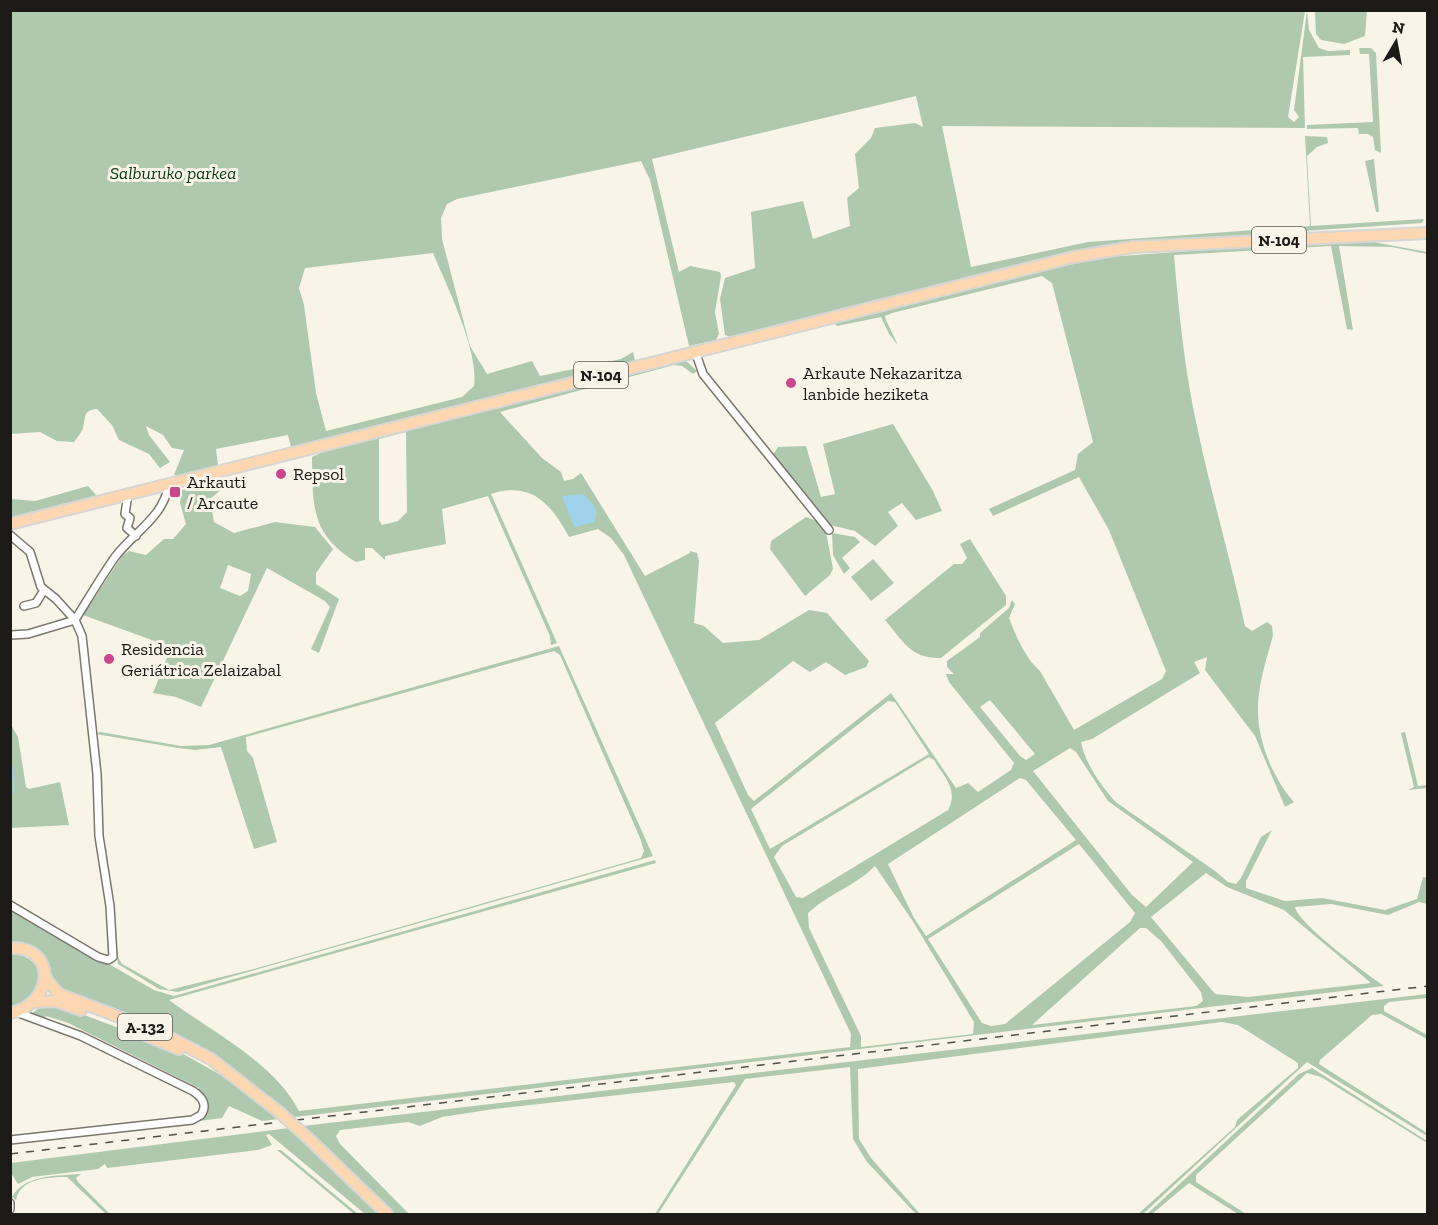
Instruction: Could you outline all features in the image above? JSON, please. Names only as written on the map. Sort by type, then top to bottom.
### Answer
[{"type":"main road","name":"N-104","points":[[10,524],[695,351],[1100,252],[1134,247],[1428,233]]},
{"type":"main road","points":[[10,948],[23,949],[35,955],[42,964],[45,978],[43,989],[34,1002],[13,1013]]},
{"type":"main road","name":"A-132","points":[[45,978],[59,994],[171,1037],[211,1059],[279,1112],[387,1215]]},
{"type":"main road","name":"A-132","points":[[34,1002],[60,1002],[147,1035],[198,1058],[243,1083]]},
{"type":"street","points":[[695,351],[703,374],[829,530]]},
{"type":"street","points":[[11,635],[28,634],[75,620],[116,556],[159,512],[166,498],[169,484]]},
{"type":"street","points":[[128,494],[125,514],[130,518],[127,528],[136,536]]},
{"type":"street","points":[[10,535],[30,552],[40,587],[75,620],[82,636],[97,774],[99,836],[110,906],[113,957],[108,960],[98,957],[10,905]]},
{"type":"street","points":[[24,606],[36,603],[44,590]]},
{"type":"street","points":[[10,1140],[192,1120],[201,1115],[204,1106],[198,1094],[81,1036],[13,1013]]},
{"type":"street","points":[[10,1203],[10,1209]]},
{"type":"green space","name":"Salburuko parkea","points":[[10,11],[1305,11],[1288,117],[1294,122],[1299,117],[1294,110],[1307,11],[1309,30],[1319,48],[1328,51],[1350,50],[1350,55],[1303,57],[1305,128],[942,126],[971,267],[1088,242],[1310,226],[1305,136],[1327,137],[1328,143],[1317,147],[1307,156],[1311,226],[1424,219],[1422,223],[1127,243],[1090,248],[731,337],[725,335],[720,299],[725,278],[755,268],[751,212],[803,201],[813,239],[850,226],[847,198],[859,188],[855,154],[871,138],[875,128],[915,123],[923,127],[916,96],[652,159],[679,272],[690,266],[720,272],[715,312],[719,334],[716,340],[689,346],[650,180],[641,161],[457,199],[447,204],[441,218],[442,239],[470,346],[487,374],[532,361],[540,376],[621,359],[633,352],[635,361],[291,447],[288,435],[216,449],[218,465],[178,476],[174,475],[184,450],[172,448],[163,435],[146,426],[149,435],[170,462],[160,468],[149,454],[119,440],[112,425],[97,409],[87,413],[82,430],[74,442],[57,441],[40,432],[11,434]],"holes":[[[433,253],[467,337],[472,355],[474,386],[462,397],[326,431],[316,393],[304,305],[299,288],[305,268]]]},
{"type":"green space","points":[[1315,11],[1367,11],[1365,36],[1344,44],[1321,40],[1316,34]]},
{"type":"green space","points":[[1359,48],[1371,48],[1376,53],[1381,153],[1375,150],[1373,137],[1368,134],[1359,134],[1358,128],[1307,129],[1307,125],[1373,122],[1369,54],[1360,54]]},
{"type":"green space","points":[[1374,159],[1379,212],[1376,212],[1365,161]]},
{"type":"green space","points":[[1373,242],[1427,252],[1427,254],[1392,247],[1339,246],[1353,330],[1347,329],[1331,246],[1174,255],[1183,344],[1193,409],[1245,626],[1252,631],[1267,622],[1272,626],[1273,635],[1258,699],[1260,733],[1273,771],[1294,802],[1285,807],[1255,736],[1205,670],[1207,657],[1194,662],[1200,673],[1092,739],[1081,742],[1095,775],[1117,803],[1228,882],[1236,884],[1261,837],[1272,830],[1246,881],[1246,888],[1285,901],[1322,898],[1385,910],[1417,899],[1423,877],[1427,878],[1427,904],[1419,902],[1388,915],[1331,904],[1295,907],[1299,915],[1320,936],[1384,986],[262,1121],[229,1106],[222,1118],[199,1121],[207,1112],[208,1105],[198,1091],[199,1088],[68,1023],[46,1016],[44,1019],[30,1015],[40,1007],[58,1005],[185,1055],[287,1112],[224,1063],[63,990],[51,973],[41,952],[35,947],[11,941],[10,907],[154,990],[174,996],[655,860],[656,863],[169,1000],[259,1063],[275,1078],[299,1111],[850,1047],[851,1034],[624,555],[611,538],[598,529],[569,537],[547,505],[529,493],[505,491],[491,494],[557,643],[551,645],[550,636],[488,496],[442,509],[446,544],[385,556],[385,560],[372,548],[365,548],[365,560],[356,562],[330,541],[322,529],[314,504],[312,457],[332,448],[686,361],[697,371],[693,374],[682,366],[674,365],[500,412],[542,458],[561,472],[564,481],[573,479],[581,473],[645,576],[690,551],[697,553],[699,561],[694,623],[704,626],[723,643],[759,640],[809,610],[827,613],[869,661],[866,667],[845,675],[826,662],[810,672],[793,661],[715,723],[748,795],[754,801],[891,693],[956,788],[968,783],[978,792],[1011,770],[1014,763],[949,682],[946,674],[954,674],[947,667],[947,661],[980,637],[980,633],[1009,608],[1012,600],[1015,604],[1009,618],[1018,639],[1025,653],[1040,671],[1074,730],[1162,679],[1166,671],[1109,530],[1079,477],[993,516],[989,509],[1075,470],[1078,454],[1093,442],[1052,283],[1042,276],[892,313],[885,316],[898,345],[889,334],[881,317],[837,326],[833,322],[1094,258],[1244,247]],"holes":[[[406,432],[407,512],[398,521],[382,525],[379,520],[379,439]],[[990,700],[1035,754],[1026,760],[1020,756],[980,707]],[[888,701],[895,702],[929,754],[770,849],[751,809]],[[1070,748],[1076,752],[1108,801],[1193,862],[1146,907],[1132,895],[1033,771]],[[929,757],[934,760],[951,790],[951,803],[948,810],[803,898],[796,897],[774,857],[782,846]],[[1020,778],[1026,780],[1076,840],[926,936],[914,918],[888,864]],[[1079,844],[1135,913],[1130,922],[1005,1024],[991,1026],[982,1023],[928,939]],[[875,866],[912,920],[974,1022],[973,1034],[861,1047],[861,1036],[809,928],[808,913]],[[1206,873],[1227,887],[1284,910],[1371,983],[1248,997],[1215,994],[1151,917]],[[1140,928],[1146,928],[1161,941],[1201,992],[1203,1001],[1196,1006],[1032,1025]]]},
{"type":"green space","points":[[893,424],[933,491],[942,511],[916,520],[902,503],[888,512],[898,526],[875,546],[855,531],[830,525],[773,455],[778,447],[806,446],[821,497],[835,494],[823,444]]},
{"type":"green space","points":[[227,480],[227,485],[210,499],[214,522],[234,533],[275,522],[315,527],[333,549],[316,573],[316,584],[339,599],[319,653],[311,649],[330,607],[325,601],[267,568],[201,707],[176,697],[153,693],[171,647],[83,615],[122,556],[129,551],[146,555],[164,539],[173,539],[186,524],[180,503],[182,490]],"holes":[[[228,565],[251,574],[248,591],[240,596],[220,588]]]},
{"type":"green space","points":[[88,486],[97,496],[11,519],[11,499],[35,501]]},
{"type":"green space","points":[[806,517],[822,523],[833,569],[830,575],[805,596],[770,549],[771,541]]},
{"type":"green space","points":[[832,533],[855,537],[860,542],[842,558],[850,568],[844,574],[833,555]]},
{"type":"green space","points":[[970,539],[1006,596],[1006,605],[941,658],[931,658],[915,652],[903,642],[885,620],[954,564],[962,564],[967,558],[960,544]]},
{"type":"green space","points":[[873,559],[894,583],[871,601],[851,577]]},
{"type":"green space","points":[[559,646],[653,856],[178,992],[159,989],[118,964],[103,848],[106,846],[118,957],[122,964],[169,990],[254,969],[641,858],[644,851],[640,838],[560,655],[554,651],[246,737],[247,751],[253,758],[277,842],[254,849],[221,747],[195,750],[96,734],[100,732],[181,746],[209,745]]},
{"type":"green space","points":[[10,723],[18,737],[26,787],[29,789],[60,782],[69,825],[11,828]]},
{"type":"green space","points":[[1405,732],[1418,786],[1427,785],[1427,788],[1408,790],[1414,787],[1401,733]]},
{"type":"green space","points":[[11,954],[33,962],[38,969],[39,978],[31,995],[11,1006]]},
{"type":"green space","points":[[1427,994],[1427,998],[1389,1002],[1384,1006],[1384,1011],[1427,1035],[1427,1039],[1381,1014],[1372,1015],[1320,1060],[1319,1064],[1427,1133],[1427,1136],[1307,1062],[1143,1214],[1138,1214],[1235,1127],[1237,1120],[1298,1068],[1298,1063],[1238,1025],[1222,1022],[858,1069],[859,1139],[871,1158],[920,1214],[916,1214],[867,1162],[853,1139],[850,1067],[745,1079],[658,1214],[655,1214],[736,1085],[734,1082],[494,1109],[442,1117],[420,1126],[408,1122],[340,1130],[336,1136],[340,1144],[409,1214],[395,1214],[303,1126]]},
{"type":"green space","points":[[1312,1068],[1427,1143],[1321,1077],[1307,1073],[1196,1175],[1196,1182],[1246,1214],[1238,1214],[1189,1183],[1152,1214],[1147,1214],[1299,1074]]},
{"type":"green space","points":[[289,1128],[379,1214],[365,1214],[269,1134],[266,1135],[272,1145],[258,1150],[107,1168],[105,1164],[98,1169],[32,1177],[18,1184],[11,1173],[11,1163]]},
{"type":"green space","points":[[277,1150],[281,1150],[358,1214],[354,1214]]},
{"type":"green space","points":[[81,1174],[76,1178],[78,1182],[110,1214],[106,1214],[67,1177],[36,1180],[23,1187],[16,1200],[12,1197],[18,1189],[33,1180]]},
{"type":"water","points":[[583,494],[594,506],[596,518],[594,522],[574,527],[562,496]]},
{"type":"waterway","points":[[10,750],[14,789],[10,797]]},
{"type":"railway","points":[[10,1154],[1428,986]]},
{"type":"place","name":"Arkaute Nekazaritza lanbide heziketa","points":[[791,383]]},
{"type":"place","name":"Repsol","points":[[281,474]]},
{"type":"place","name":"Arkauti / Arcaute","points":[[175,492]]},
{"type":"place","name":"Residencia Geriátrica Zelaizabal","points":[[109,659]]}]
